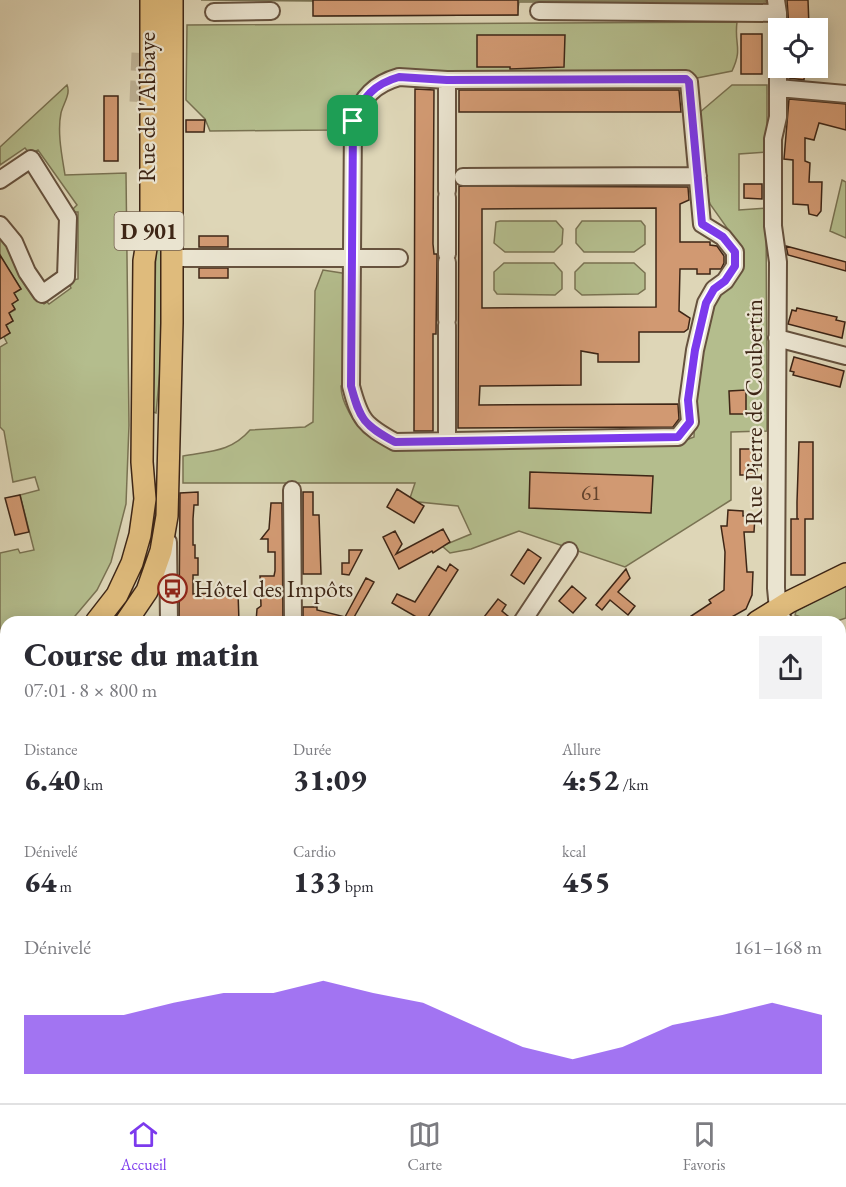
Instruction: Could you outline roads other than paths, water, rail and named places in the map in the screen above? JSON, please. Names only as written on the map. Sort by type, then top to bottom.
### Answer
[{"type":"main road","name":"Rue de l'Abbaye","points":[[115,616],[147,591],[161,551],[167,516],[172,258],[166,0]]},
{"type":"main road","name":"Rue de l'Abbaye","points":[[144,261],[152,217],[166,0]]},
{"type":"main road","name":"Rue de l'Abbaye","points":[[113,616],[140,535],[145,499],[142,462],[144,261],[139,215],[140,102]]},
{"type":"main road","name":"Rue de l'Abbaye","points":[[134,588],[144,567],[153,535],[157,495],[158,425],[172,323]]},
{"type":"main road","points":[[781,616],[846,574]]},
{"type":"street","points":[[166,0],[163,47],[166,77],[165,267],[172,297]]},
{"type":"street","points":[[539,11],[777,6]]},
{"type":"street","name":"Rue Pierre de Coubertin","points":[[777,6],[778,88],[773,161],[773,226],[778,262],[781,616]]},
{"type":"street","points":[[214,12],[272,11]]},
{"type":"street","points":[[399,77],[447,80],[686,79],[689,82],[702,224],[723,237],[735,252],[735,266],[725,281],[714,289],[706,303],[695,350],[688,400],[690,422],[678,437],[395,442],[370,428],[357,410],[351,386],[353,121],[359,106],[369,92],[383,82],[399,77]]},
{"type":"street","points":[[447,80],[447,440]]},
{"type":"street","points":[[778,88],[846,94]]},
{"type":"street","points":[[0,180],[31,159],[68,218],[66,277],[42,294],[27,272],[14,242],[0,225]]},
{"type":"street","points":[[463,177],[698,176]]},
{"type":"street","points":[[172,258],[399,258]]},
{"type":"street","points":[[777,338],[846,356]]},
{"type":"street","points":[[292,490],[293,616]]},
{"type":"street","name":"Rue de l'Abbaye","points":[[167,516],[169,616]]},
{"type":"street","points":[[526,616],[569,551]]},
{"type":"tunnel","points":[[140,102],[142,53]]},
{"type":"tunnel","points":[[116,616],[134,588]]},
{"type":"place","name":"Hôtel des Impôts","points":[[173,588]]}]
